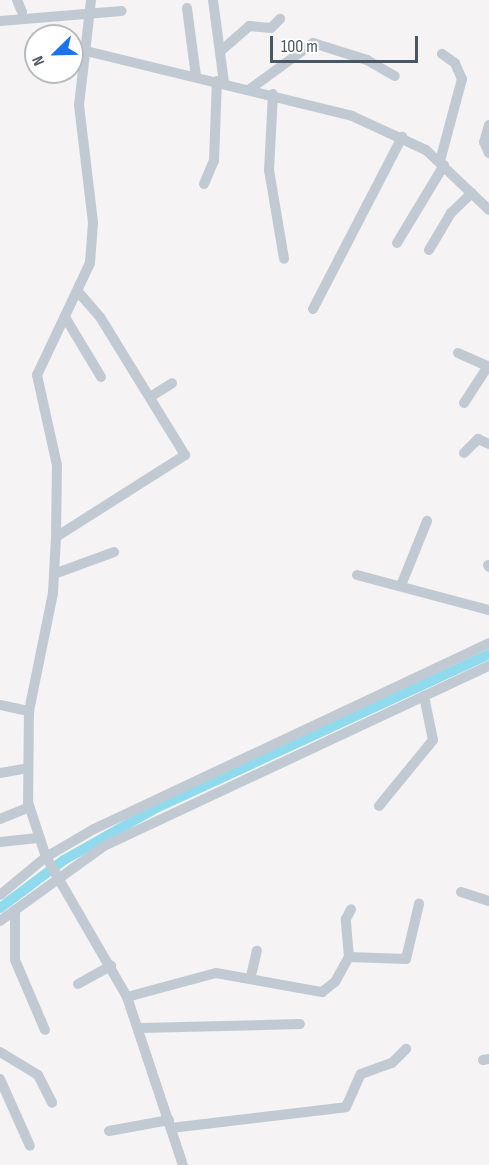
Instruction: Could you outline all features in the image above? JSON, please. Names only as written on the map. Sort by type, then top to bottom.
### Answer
[{"type":"street","points":[[16,0],[22,12]]},
{"type":"street","points":[[91,0],[80,122],[93,223],[90,263],[79,293],[64,317],[37,375],[57,465],[56,537],[54,573],[29,711],[27,768],[29,807],[38,838],[47,858],[128,997],[183,1165]]},
{"type":"street","points":[[204,184],[213,173],[223,49],[213,0]]},
{"type":"street","points":[[187,8],[196,76]]},
{"type":"street","points":[[0,21],[89,17],[122,12]]},
{"type":"street","points":[[223,49],[249,26],[271,28],[280,19]]},
{"type":"street","points":[[250,88],[313,43],[367,60],[395,76]]},
{"type":"street","points":[[86,51],[273,94],[402,136],[442,163],[489,210]]},
{"type":"street","points":[[397,243],[442,163],[462,91],[458,68],[442,54]]},
{"type":"street","points":[[273,94],[269,170],[284,259]]},
{"type":"street","points":[[489,125],[484,142],[489,153]]},
{"type":"street","points":[[313,309],[402,136]]},
{"type":"street","points":[[429,250],[451,213],[472,193]]},
{"type":"street","points":[[56,537],[183,458],[150,397],[79,293]]},
{"type":"street","points":[[64,317],[101,376]]},
{"type":"street","points":[[458,353],[489,367],[464,403]]},
{"type":"street","points":[[150,397],[172,383]]},
{"type":"street","points":[[464,453],[478,439],[489,444]]},
{"type":"street","points":[[402,583],[427,521]]},
{"type":"street","points":[[54,573],[114,552]]},
{"type":"street","points":[[357,576],[402,583],[489,610]]},
{"type":"street","points":[[0,895],[47,858],[150,800],[489,643]]},
{"type":"street","points":[[0,921],[58,875],[159,819],[489,666]]},
{"type":"street","points":[[379,806],[433,740],[424,696]]},
{"type":"street","points":[[0,705],[29,711]]},
{"type":"street","points":[[0,773],[27,768]]},
{"type":"street","points":[[0,819],[29,807]]},
{"type":"street","points":[[0,842],[38,838]]},
{"type":"street","points":[[461,892],[489,901]]},
{"type":"street","points":[[349,957],[406,959],[419,904]]},
{"type":"street","points":[[128,997],[216,973],[251,976],[322,992],[335,982],[349,957],[346,919],[351,909]]},
{"type":"street","points":[[15,910],[15,960],[45,1030]]},
{"type":"street","points":[[251,976],[257,951]]},
{"type":"street","points":[[78,984],[111,966]]},
{"type":"street","points":[[140,1029],[300,1024]]},
{"type":"street","points":[[109,1131],[346,1107],[361,1074],[392,1063],[406,1049]]},
{"type":"street","points":[[0,1052],[38,1075],[52,1102]]},
{"type":"street","points":[[0,1079],[30,1146]]},
{"type":"waterway","points":[[0,908],[64,860],[154,809],[489,654]]}]
